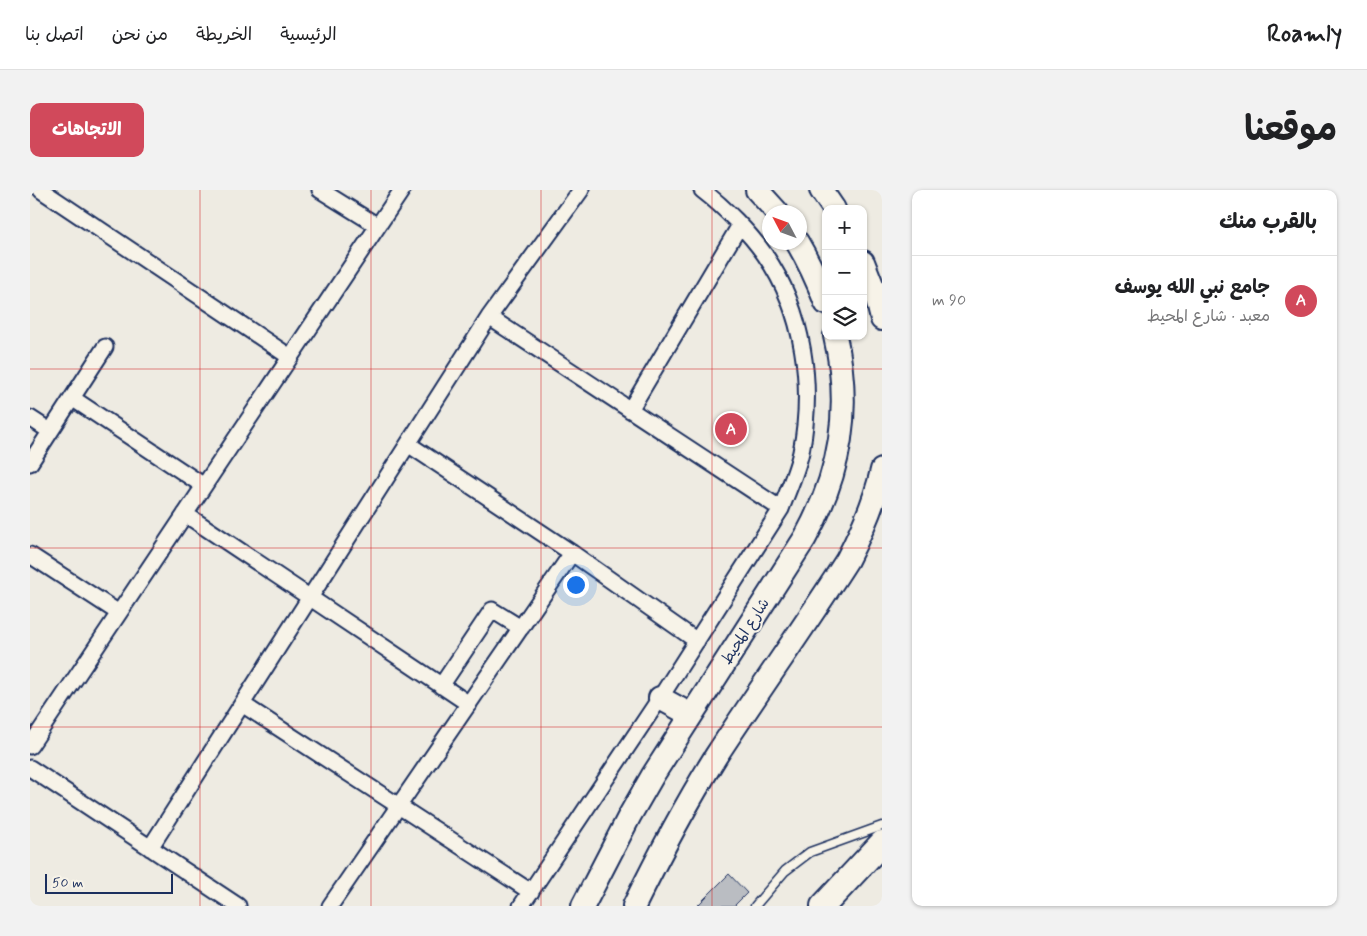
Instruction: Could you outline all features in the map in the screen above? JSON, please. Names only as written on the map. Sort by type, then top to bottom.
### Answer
[{"type":"highway","points":[[823,906],[879,852]]},
{"type":"main road","points":[[757,190],[771,205]]},
{"type":"main road","points":[[821,190],[831,205]]},
{"type":"main road","points":[[802,250],[823,295]]},
{"type":"main road","points":[[867,272],[876,295],[882,319]]},
{"type":"main road","name":"شارع المحيط","points":[[583,906],[653,775],[806,538],[818,516],[835,469],[840,444],[843,394],[836,340]]},
{"type":"main road","points":[[634,906],[685,809],[716,757],[847,560],[860,536],[870,511],[882,470]]},
{"type":"main road","points":[[660,698],[691,715]]},
{"type":"street","points":[[41,190],[290,357]]},
{"type":"street","points":[[320,190],[378,226]]},
{"type":"street","points":[[30,746],[402,190]]},
{"type":"street","points":[[150,848],[489,317],[582,190]]},
{"type":"street","points":[[521,906],[660,698],[781,509],[792,482],[800,453],[805,424],[807,394],[805,365],[800,336],[794,317],[780,280],[765,255],[740,225],[702,190]]},
{"type":"street","points":[[630,410],[740,225]]},
{"type":"street","points":[[489,317],[781,509]]},
{"type":"street","points":[[30,463],[105,347]]},
{"type":"street","points":[[72,398],[204,486]]},
{"type":"street","points":[[30,418],[50,431]]},
{"type":"street","points":[[408,444],[572,553],[697,641]]},
{"type":"street","points":[[185,514],[469,704]]},
{"type":"street","points":[[330,906],[572,553]]},
{"type":"street","points":[[30,555],[119,613]]},
{"type":"street","points":[[441,686],[492,610],[521,628]]},
{"type":"street","points":[[242,704],[531,892]]},
{"type":"street","points":[[30,768],[238,906]]},
{"type":"lane","points":[[755,906],[785,871],[810,852],[882,826]]},
{"type":"building","points":[[729,874],[747,893],[734,906],[699,906],[698,905]]},
{"type":"place","name":"جامع نبي الله يوسف","points":[[731,429]]}]
